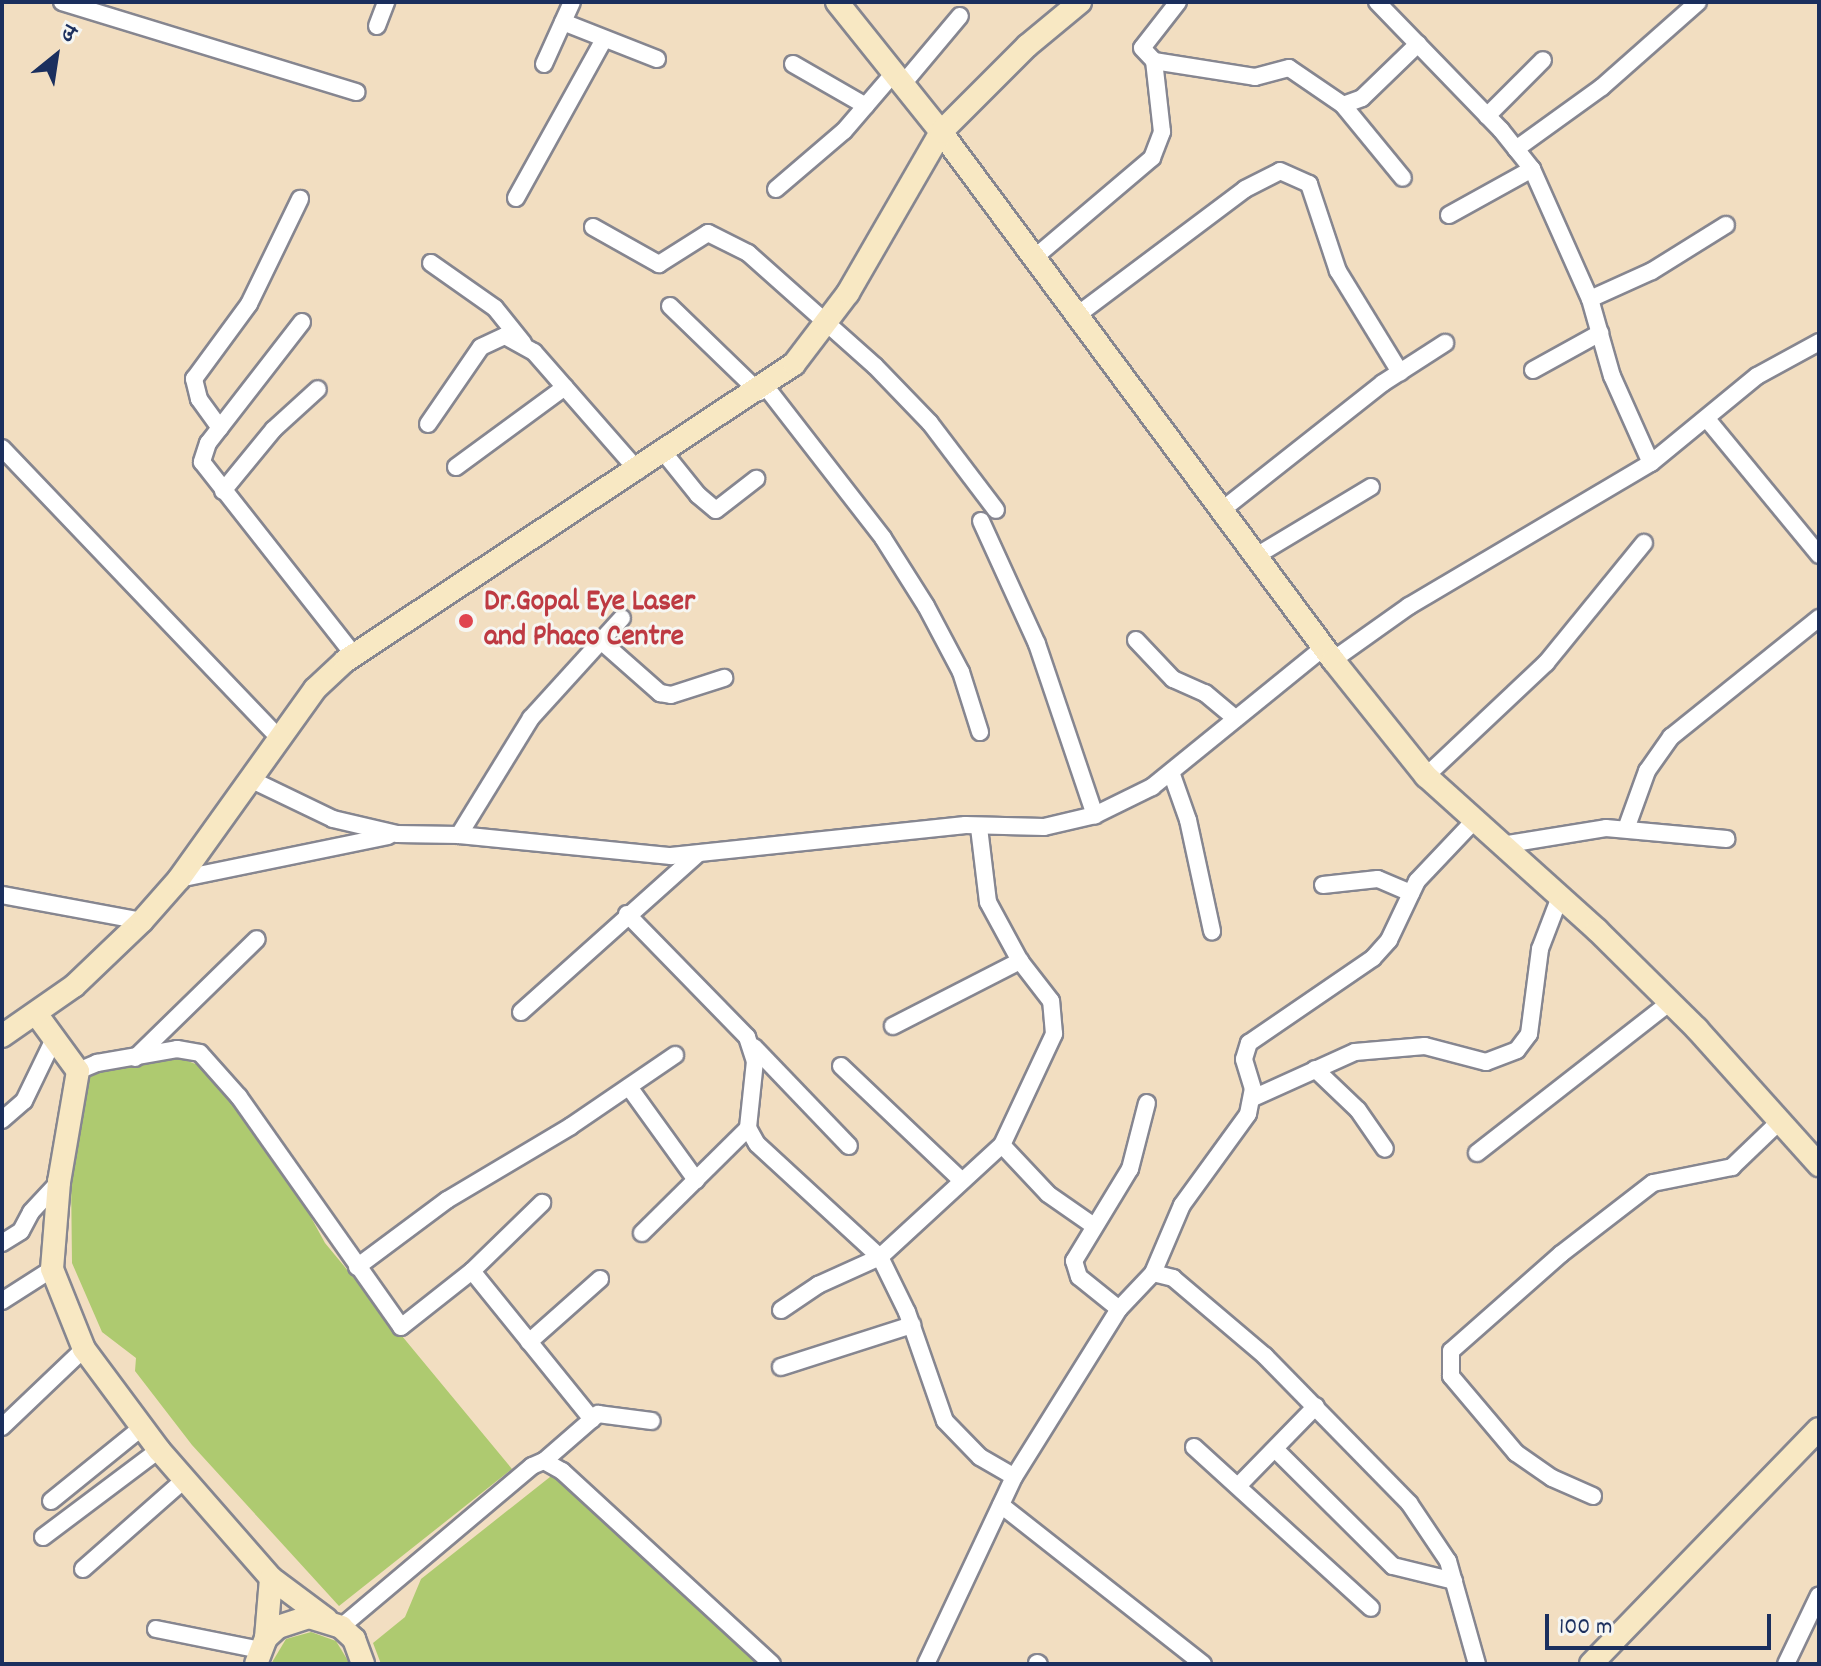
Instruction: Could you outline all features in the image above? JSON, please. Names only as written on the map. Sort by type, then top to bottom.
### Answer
[{"type":"street","points":[[62,2],[357,92]]},
{"type":"street","points":[[377,26],[386,2]]},
{"type":"street","points":[[544,64],[572,2]]},
{"type":"street","points":[[837,2],[941,132],[1329,653],[1426,776],[1670,1002],[1819,1165]]},
{"type":"street","points":[[2,1036],[37,1015],[142,921],[179,879],[315,689],[354,655],[665,454],[794,364],[827,326],[941,132],[1027,46],[1080,2]]},
{"type":"street","points":[[1034,258],[1152,158],[1162,132],[1154,61],[1142,48],[1178,2]]},
{"type":"street","points":[[1377,2],[1487,116],[1532,169],[1590,299],[1612,376],[1651,463]]},
{"type":"street","points":[[1516,149],[1602,87],[1698,2]]},
{"type":"street","points":[[776,189],[897,80],[960,16]]},
{"type":"street","points":[[563,22],[657,59]]},
{"type":"street","points":[[516,198],[604,39]]},
{"type":"street","points":[[1343,105],[1362,98],[1418,44]]},
{"type":"street","points":[[1487,116],[1543,60]]},
{"type":"street","points":[[1154,61],[1255,77],[1289,68],[1343,105],[1403,178]]},
{"type":"street","points":[[793,64],[866,106]]},
{"type":"street","points":[[1449,215],[1532,169]]},
{"type":"street","points":[[1076,316],[1245,189],[1280,171],[1309,184],[1338,271],[1400,372]]},
{"type":"street","points":[[220,428],[199,399],[194,379],[249,304],[300,199]]},
{"type":"street","points":[[1590,299],[1652,271],[1726,225]]},
{"type":"street","points":[[593,227],[659,264],[708,233],[719,235],[748,253],[930,423],[996,510]]},
{"type":"street","points":[[431,263],[495,308],[638,471]]},
{"type":"street","points":[[670,306],[762,389],[883,538],[926,606],[961,672],[980,732]]},
{"type":"street","points":[[302,322],[220,428],[202,462],[354,655]]},
{"type":"street","points":[[1533,370],[1600,333]]},
{"type":"street","points":[[428,424],[488,340],[505,336],[524,344]]},
{"type":"street","points":[[250,779],[333,819],[397,834],[459,835],[577,850],[700,853],[965,825],[979,828],[1044,827],[1095,815],[1122,805],[1171,772],[1236,719],[1329,653],[1651,463],[1757,376],[1819,342]]},
{"type":"street","points":[[1222,510],[1400,372],[1445,343]]},
{"type":"street","points":[[456,467],[565,387]]},
{"type":"street","points":[[223,491],[274,429],[318,389]]},
{"type":"street","points":[[1707,419],[1819,555]]},
{"type":"street","points":[[2,448],[278,737]]},
{"type":"street","points":[[665,454],[698,495],[716,510],[756,479]]},
{"type":"street","points":[[1256,556],[1371,487]]},
{"type":"street","points":[[981,521],[1037,644],[1095,815]]},
{"type":"street","points":[[1426,776],[1546,663],[1644,543]]},
{"type":"street","points":[[459,835],[531,718],[622,618]]},
{"type":"street","points":[[1626,829],[1647,771],[1671,737],[1819,618]]},
{"type":"street","points":[[1136,640],[1173,679],[1205,693],[1236,719]]},
{"type":"street","points":[[601,641],[660,693],[671,695],[724,678]]},
{"type":"street","points":[[1171,772],[1188,820],[1212,931]]},
{"type":"street","points":[[926,1664],[1014,1477],[1119,1309],[1153,1273],[1182,1205],[1248,1114],[1253,1098],[1244,1059],[1249,1043],[1373,958],[1389,940],[1425,870],[1474,821]]},
{"type":"street","points":[[781,1310],[818,1285],[880,1257],[1002,1145],[1056,1025],[1051,1001],[1020,961],[988,902],[979,828]]},
{"type":"street","points":[[1502,845],[1626,829],[1727,839]]},
{"type":"street","points":[[179,879],[397,834]]},
{"type":"street","points":[[521,1012],[627,914],[700,853]]},
{"type":"street","points":[[1323,885],[1378,879],[1411,893]]},
{"type":"street","points":[[2,895],[142,921]]},
{"type":"street","points":[[1253,1098],[1343,1056],[1391,1047],[1437,1048],[1486,1062],[1517,1050],[1529,1034],[1540,949],[1560,897]]},
{"type":"street","points":[[627,914],[723,1008],[754,1047],[849,1146]]},
{"type":"street","points":[[134,1059],[257,939]]},
{"type":"street","points":[[893,1026],[1020,961]]},
{"type":"street","points":[[1477,1153],[1670,1002]]},
{"type":"street","points":[[37,1015],[78,1071],[59,1182],[52,1269],[84,1349],[141,1428],[184,1480],[271,1578],[354,1639],[363,1664]]},
{"type":"street","points":[[2,1120],[24,1101],[54,1039]]},
{"type":"street","points":[[754,1047],[748,1128],[757,1144],[880,1257],[912,1325],[945,1421],[980,1457],[1014,1477]]},
{"type":"street","points":[[78,1071],[97,1063],[134,1059],[177,1049],[200,1053],[217,1067],[401,1327],[472,1271],[542,1203]]},
{"type":"street","points":[[357,1267],[447,1200],[675,1055]]},
{"type":"street","points":[[841,1066],[962,1181]]},
{"type":"street","points":[[1315,1069],[1358,1110],[1385,1149]]},
{"type":"street","points":[[629,1087],[696,1180]]},
{"type":"street","points":[[1119,1309],[1073,1268],[1094,1226],[1130,1169],[1147,1103]]},
{"type":"street","points":[[1593,1496],[1552,1478],[1516,1453],[1451,1376],[1451,1351],[1653,1183],[1732,1167],[1780,1121]]},
{"type":"street","points":[[642,1233],[748,1128]]},
{"type":"street","points":[[1002,1145],[1048,1194],[1094,1226]]},
{"type":"street","points":[[2,1243],[21,1231],[31,1212],[59,1182]]},
{"type":"street","points":[[2,1301],[52,1269]]},
{"type":"street","points":[[472,1271],[592,1419]]},
{"type":"street","points":[[1153,1273],[1173,1278],[1316,1406],[1435,1535],[1454,1581],[1477,1664]]},
{"type":"street","points":[[529,1342],[600,1279]]},
{"type":"street","points":[[781,1367],[912,1325]]},
{"type":"street","points":[[2,1427],[84,1349]]},
{"type":"street","points":[[1239,1485],[1316,1406]]},
{"type":"street","points":[[261,1651],[293,1619],[333,1623],[532,1466],[544,1461],[592,1419],[608,1413],[652,1421]]},
{"type":"street","points":[[51,1501],[141,1428]]},
{"type":"street","points":[[1591,1664],[1819,1429]]},
{"type":"street","points":[[1194,1447],[1371,1608]]},
{"type":"street","points":[[1275,1449],[1393,1566],[1454,1581]]},
{"type":"street","points":[[43,1537],[159,1450]]},
{"type":"street","points":[[544,1461],[562,1471],[772,1664]]},
{"type":"street","points":[[83,1569],[184,1480]]},
{"type":"street","points":[[1001,1505],[1203,1664]]},
{"type":"street","points":[[261,1651],[271,1578]]},
{"type":"street","points":[[1786,1664],[1819,1595]]},
{"type":"street","points":[[156,1629],[261,1651]]},
{"type":"green space","points":[[180,1058],[206,1068],[301,1199],[325,1243],[512,1469],[339,1606],[192,1445],[135,1371],[136,1358],[102,1332],[72,1263],[71,1176],[86,1080],[101,1068]]},
{"type":"green space","points":[[555,1473],[765,1664],[381,1664],[373,1643],[405,1617],[421,1579]]},
{"type":"green space","points":[[311,1632],[336,1641],[350,1664],[271,1664],[286,1639]]},
{"type":"place","name":"Dr.Gopal Eye Laser and Phaco Centre","points":[[466,621]]}]
